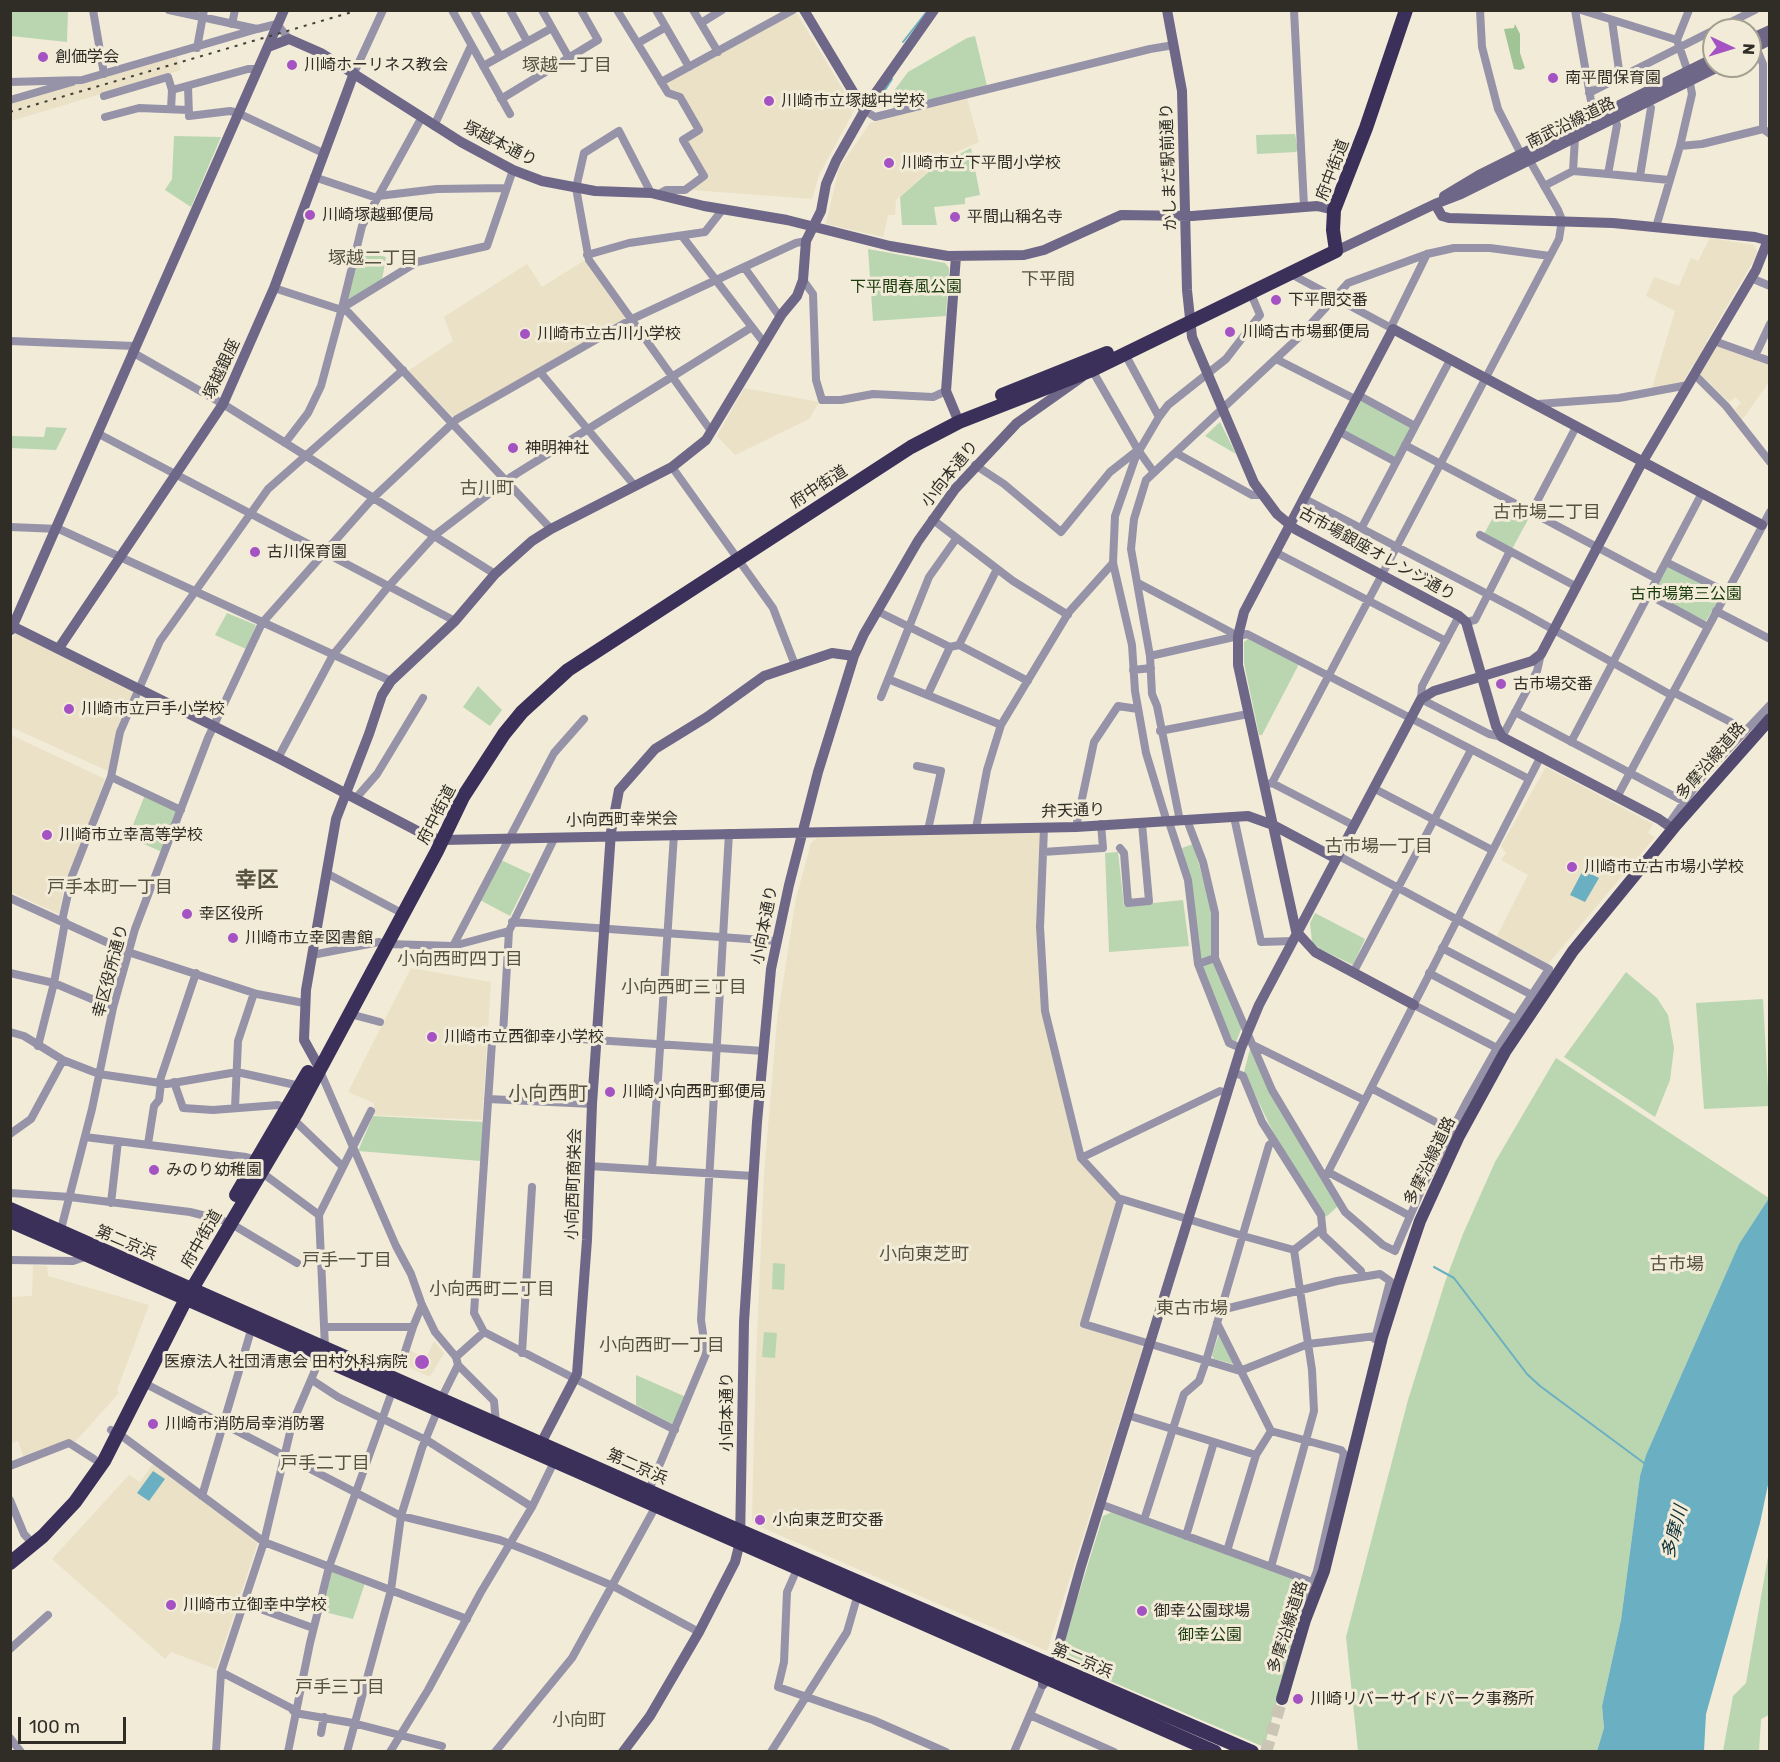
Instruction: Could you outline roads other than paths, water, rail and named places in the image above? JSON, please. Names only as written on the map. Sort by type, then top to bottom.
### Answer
[{"type":"highway","name":"府中街道","points":[[10,1552],[30,1541],[75,1502],[91,1482],[185,1292],[350,1014],[396,910],[463,797],[504,734],[554,680],[908,440],[956,415],[1092,370],[1336,251],[1332,230],[1334,210],[1366,128],[1406,10]]},
{"type":"highway","name":"府中街道","points":[[735,556],[911,447],[959,422],[1122,347],[1152,340]]},
{"type":"highway","name":"府中街道","points":[[290,1113],[300,1086],[318,1065],[438,838]]},
{"type":"highway","name":"第二京浜","points":[[10,1209],[89,1250],[108,1247],[134,1260],[138,1265],[256,1329],[274,1343],[293,1352],[323,1353],[393,1389],[496,1423],[539,1447],[555,1460],[705,1516],[798,1567],[858,1594],[1047,1673],[1246,1749]]},
{"type":"highway","name":"第二京浜","points":[[10,1221],[89,1250],[653,1496],[1047,1673],[1215,1752]]},
{"type":"highway","name":"府中街道","points":[[10,1563],[70,1496],[115,1432],[144,1383],[185,1292]]},
{"type":"main road","name":"多摩沿線道路","points":[[1282,1699],[1306,1617],[1328,1556],[1382,1337],[1411,1244],[1433,1190],[1474,1109],[1523,1023],[1573,951],[1670,827],[1770,719]]},
{"type":"street","points":[[93,10],[104,74]]},
{"type":"street","points":[[169,10],[204,14],[232,24],[257,29]]},
{"type":"street","points":[[232,24],[235,10]]},
{"type":"street","points":[[284,10],[11,626],[438,838]]},
{"type":"street","points":[[354,73],[383,10]]},
{"type":"street","points":[[452,10],[510,114]]},
{"type":"street","points":[[474,10],[500,56]]},
{"type":"street","points":[[510,10],[527,41]]},
{"type":"street","points":[[542,10],[569,58]]},
{"type":"street","points":[[501,99],[598,40],[581,10]]},
{"type":"street","points":[[617,10],[668,93],[680,97],[699,130],[683,140],[704,176],[685,190],[666,190],[655,194],[619,131],[584,153],[576,188],[587,255],[711,431]]},
{"type":"street","points":[[656,10],[689,67]]},
{"type":"street","points":[[693,10],[718,52]]},
{"type":"street","points":[[701,23],[722,10]]},
{"type":"street","points":[[662,82],[793,10]]},
{"type":"street","points":[[804,10],[864,110],[875,117],[1174,45]]},
{"type":"street","points":[[496,1423],[494,1401],[457,1361],[435,1332],[318,1065],[304,1040],[304,1003],[336,819],[351,796],[382,695],[391,681],[455,621],[495,574],[532,541],[634,485],[672,467],[694,452],[711,431],[780,317],[797,296],[803,280],[806,242],[813,229],[836,161],[864,110],[914,35],[934,10]]},
{"type":"street","name":"かしまだ駅前通り","points":[[1167,10],[1183,114],[1190,324]]},
{"type":"street","points":[[1294,10],[1304,206]]},
{"type":"street","points":[[1268,784],[1330,676],[1559,239],[1562,220],[1498,109],[1482,47],[1480,10]]},
{"type":"street","points":[[1575,10],[1594,118]]},
{"type":"street","points":[[1581,10],[1678,44]]},
{"type":"street","points":[[1656,227],[1680,146],[1692,94],[1689,76],[1678,44],[1689,10]]},
{"type":"street","points":[[1739,18],[1755,10]]},
{"type":"street","points":[[197,48],[204,14]]},
{"type":"street","points":[[1612,21],[1620,77]]},
{"type":"street","points":[[10,82],[75,81],[277,24]]},
{"type":"street","points":[[268,47],[288,39],[277,24]]},
{"type":"street","points":[[638,43],[666,27]]},
{"type":"street","points":[[483,66],[552,28]]},
{"type":"street","points":[[1589,93],[1678,44],[1702,35]]},
{"type":"street","name":"塚越本通り","points":[[288,39],[321,52],[434,126],[513,170],[542,181],[576,188],[655,194],[787,220],[813,229],[890,246],[956,256],[1024,255],[1044,250],[1121,215],[1186,216],[1304,206],[1325,206],[1334,210]]},
{"type":"street","points":[[434,126],[471,46]]},
{"type":"street","points":[[1680,146],[1702,144],[1766,131],[1762,62]]},
{"type":"street","name":"南武沿線道路","points":[[1336,251],[1434,204],[1456,187],[1575,138],[1615,118],[1702,67]]},
{"type":"street","points":[[172,90],[248,69],[258,69]]},
{"type":"street","name":"南武沿線道路","points":[[1526,157],[1594,118],[1702,72]]},
{"type":"street","name":"塚越銀座","points":[[59,648],[224,404],[274,288],[354,73]]},
{"type":"street","points":[[104,96],[168,77],[172,90],[171,109]]},
{"type":"street","points":[[10,100],[68,85],[75,81]]},
{"type":"street","points":[[188,86],[189,116],[230,111],[238,113],[323,153]]},
{"type":"street","points":[[105,117],[139,108],[188,110]]},
{"type":"street","points":[[1640,176],[1651,108]]},
{"type":"street","points":[[285,443],[308,413],[321,386],[363,226],[422,117]]},
{"type":"street","points":[[1608,174],[1617,125],[1615,118]]},
{"type":"street","points":[[1573,171],[1575,138]]},
{"type":"street","points":[[342,308],[417,262],[487,246],[513,170]]},
{"type":"street","points":[[1544,186],[1573,171],[1669,180]]},
{"type":"street","points":[[314,177],[378,197],[437,189],[506,188]]},
{"type":"street","points":[[1434,204],[1442,216],[1449,218],[1562,220],[1769,239],[1765,253],[1751,278],[1644,461],[1541,654],[1537,671],[1502,737]]},
{"type":"street","points":[[587,255],[628,243],[705,232],[723,209]]},
{"type":"street","points":[[682,236],[765,344]]},
{"type":"street","name":"幸区役所通り","points":[[60,1233],[128,952],[214,726],[262,623],[373,498],[452,423],[632,320],[796,243],[806,242]]},
{"type":"street","points":[[1240,1048],[1229,1043],[1198,964],[1190,915],[1188,880],[1152,694],[1150,656],[1131,536],[1146,480],[1221,407],[1276,359],[1333,297],[1356,279],[1395,268],[1427,254],[1454,248],[1490,248],[1550,256]]},
{"type":"street","points":[[1427,254],[1392,328],[1244,612],[1239,636],[1238,665],[1248,714],[1268,784],[1294,936],[1315,952],[1353,973],[1497,1048]]},
{"type":"street","points":[[956,256],[946,391],[956,415]]},
{"type":"street","points":[[744,267],[780,317]]},
{"type":"street","points":[[1291,274],[1766,527]]},
{"type":"street","points":[[1751,278],[1770,286]]},
{"type":"street","points":[[803,280],[813,294],[816,380],[822,400],[841,400],[873,394],[933,397],[946,391]]},
{"type":"street","points":[[274,288],[342,308],[551,529]]},
{"type":"street","points":[[1251,294],[1260,315],[1226,359],[1168,405],[1138,451],[1115,516],[1113,563],[1131,645],[1138,709],[1153,783],[1203,862],[1213,901],[1215,958],[1272,1090],[1326,1175],[1345,1212],[1390,1250],[1397,1249],[1451,1130],[1497,1048],[1549,969],[1336,856]]},
{"type":"street","name":"古市場銀座オレンジ通り","points":[[1190,324],[1195,347],[1262,495],[1289,524],[1463,619],[1496,726],[1502,737]]},
{"type":"street","points":[[1755,356],[1770,324]]},
{"type":"street","points":[[278,758],[333,655],[388,587],[435,535],[506,480],[672,374],[752,327]]},
{"type":"street","points":[[10,341],[133,349],[495,574]]},
{"type":"street","points":[[1714,341],[1770,362]]},
{"type":"street","points":[[1125,354],[1159,417]]},
{"type":"street","points":[[1276,359],[1415,426]]},
{"type":"street","points":[[1361,529],[1450,360]]},
{"type":"street","points":[[38,1046],[54,982],[72,876],[111,777],[120,732],[160,641],[268,489],[403,370]]},
{"type":"street","points":[[1017,423],[1092,370],[1138,451],[1153,471]]},
{"type":"street","points":[[540,372],[634,485]]},
{"type":"street","points":[[1695,375],[1726,406],[1770,462]]},
{"type":"street","points":[[1535,404],[1619,398],[1688,385]]},
{"type":"street","points":[[1017,423],[1032,403],[1032,388]]},
{"type":"street","name":"小向本通り","points":[[623,1752],[650,1716],[699,1632],[730,1572],[741,1536],[742,1365],[753,1176],[764,1051],[776,941],[818,772],[854,656],[878,611],[932,519],[975,465],[1017,423]]},
{"type":"street","points":[[1531,513],[1576,427]]},
{"type":"street","points":[[1338,431],[1396,462]]},
{"type":"street","points":[[97,433],[455,621]]},
{"type":"street","points":[[1405,445],[1657,579]]},
{"type":"street","points":[[975,465],[1004,484],[1061,532],[1110,472],[1138,451]]},
{"type":"street","points":[[1176,453],[1252,495],[1262,495]]},
{"type":"street","points":[[672,467],[773,608],[795,665]]},
{"type":"street","points":[[1572,742],[1702,493]]},
{"type":"street","points":[[1303,498],[1397,546],[1613,664],[1746,730]]},
{"type":"street","points":[[1617,797],[1726,592],[1766,527],[1770,512]]},
{"type":"street","points":[[932,519],[997,569],[1068,615]]},
{"type":"street","points":[[10,527],[55,528],[391,681]]},
{"type":"street","points":[[1480,535],[1577,587]]},
{"type":"street","points":[[881,697],[929,577],[956,539]]},
{"type":"street","points":[[1014,1752],[1047,1673],[1246,1032],[1336,856],[1421,699],[1422,686],[1446,642],[1463,619],[1475,620],[1510,551]]},
{"type":"street","points":[[1275,552],[1446,642]]},
{"type":"street","points":[[1666,562],[1726,592]]},
{"type":"street","points":[[976,828],[987,770],[1001,725],[1068,615],[1113,563]]},
{"type":"street","points":[[928,694],[997,569]]},
{"type":"street","points":[[1138,583],[1239,636]]},
{"type":"street","points":[[1649,596],[1708,627]]},
{"type":"street","points":[[878,611],[908,627],[955,646],[1028,681]]},
{"type":"street","points":[[1716,611],[1770,639]]},
{"type":"street","points":[[1150,656],[1247,634],[1529,779]]},
{"type":"street","name":"小向西町商栄会","points":[[539,1447],[575,1379],[587,1240],[592,1104],[610,836],[620,790],[655,749],[707,717],[764,676],[832,653],[854,656]]},
{"type":"street","points":[[1421,699],[1434,691],[1532,661],[1541,654]]},
{"type":"street","points":[[1133,670],[1150,668]]},
{"type":"street","points":[[888,679],[1001,725]]},
{"type":"street","points":[[351,796],[377,774],[423,698]]},
{"type":"street","points":[[1421,699],[1489,734],[1502,737],[1541,756],[1670,827],[1683,801],[1770,705]]},
{"type":"street","points":[[1076,827],[1094,742],[1118,706],[1138,709]]},
{"type":"street","points":[[1515,712],[1683,801]]},
{"type":"street","points":[[1160,731],[1248,714]]},
{"type":"street","points":[[453,946],[554,753],[584,719]]},
{"type":"street","points":[[1353,973],[1471,750]]},
{"type":"street","points":[[1326,1175],[1541,756]]},
{"type":"street","points":[[917,766],[941,771],[928,830]]},
{"type":"street","points":[[111,777],[181,810]]},
{"type":"street","points":[[1268,784],[1353,825]]},
{"type":"street","points":[[1373,788],[1492,850]]},
{"type":"street","name":"弁天通り","points":[[803,832],[1076,827],[1248,816],[1274,825],[1336,856]]},
{"type":"street","points":[[1234,817],[1261,942],[1294,936]]},
{"type":"street","points":[[1120,848],[1124,853],[1128,903],[1149,901],[1142,824]]},
{"type":"street","points":[[1043,852],[1102,849],[1101,825]]},
{"type":"street","points":[[1044,828],[1040,927],[1045,1011],[1081,1158],[1121,1199],[1294,1250]]},
{"type":"street","name":"小向西町幸栄会","points":[[438,838],[803,832]]},
{"type":"street","points":[[495,1752],[572,1658],[613,1586],[653,1496],[675,1430],[706,1354],[701,1320],[729,833]]},
{"type":"street","points":[[652,1170],[674,834]]},
{"type":"street","points":[[503,1034],[509,932],[555,837]]},
{"type":"street","points":[[328,874],[396,910]]},
{"type":"street","points":[[10,898],[128,952],[254,993],[304,1003]]},
{"type":"street","points":[[512,922],[776,941]]},
{"type":"street","points":[[312,955],[383,943],[453,946],[509,932]]},
{"type":"street","points":[[1442,948],[1532,995]]},
{"type":"street","points":[[1198,964],[1215,958]]},
{"type":"street","points":[[10,973],[54,982],[113,1008]]},
{"type":"street","points":[[148,1144],[154,1106],[159,1100],[160,1083],[196,973]]},
{"type":"street","points":[[1429,973],[1516,1019]]},
{"type":"street","points":[[235,1108],[238,1041],[254,993]]},
{"type":"street","points":[[350,1014],[380,1022]]},
{"type":"street","points":[[10,1032],[24,1036],[63,1060],[99,1074],[160,1083],[237,1072],[300,1086]]},
{"type":"street","points":[[675,1430],[484,1332],[474,1313],[492,1042],[503,1034],[764,1051]]},
{"type":"street","points":[[1253,1045],[1364,1100]]},
{"type":"street","points":[[10,1134],[30,1119],[63,1060]]},
{"type":"street","points":[[1233,1072],[1243,1076],[1262,1122],[1321,1215],[1323,1235],[1361,1271],[1362,1276]]},
{"type":"street","points":[[174,1082],[183,1108],[278,1105],[290,1113],[341,1165]]},
{"type":"street","points":[[1371,1088],[1451,1130]]},
{"type":"street","points":[[1081,1158],[1220,1091],[1227,1093]]},
{"type":"street","points":[[488,1099],[592,1104]]},
{"type":"street","points":[[216,1752],[221,1672],[264,1542],[291,1424],[323,1353],[325,1327],[319,1215],[341,1165],[371,1111]]},
{"type":"street","points":[[84,1137],[148,1144],[259,1166],[319,1215]]},
{"type":"street","points":[[111,1203],[118,1141]]},
{"type":"street","points":[[1144,1520],[1184,1394],[1199,1381],[1206,1361],[1269,1145],[1274,1141]]},
{"type":"street","points":[[589,1166],[753,1176]]},
{"type":"street","points":[[1326,1175],[1410,1216]]},
{"type":"street","points":[[522,1353],[532,1187]]},
{"type":"street","points":[[10,1193],[70,1197],[190,1212],[226,1222],[297,1263]]},
{"type":"street","points":[[1121,1199],[1084,1324],[1240,1371],[1308,1344],[1376,1336]]},
{"type":"street","points":[[1294,1250],[1321,1229]]},
{"type":"street","points":[[10,1260],[73,1261],[89,1250]]},
{"type":"street","points":[[1271,1567],[1314,1412],[1308,1344],[1294,1250]]},
{"type":"street","points":[[1221,1310],[1300,1290],[1380,1274],[1390,1281],[1360,1401]]},
{"type":"street","points":[[402,1361],[422,1305]]},
{"type":"street","points":[[1217,1323],[1271,1431],[1341,1450],[1345,1458],[1317,1571],[1303,1608],[1303,1614],[1306,1617]]},
{"type":"street","points":[[325,1327],[413,1327]]},
{"type":"street","points":[[202,1496],[256,1329]]},
{"type":"street","points":[[347,1752],[353,1723],[391,1590],[401,1516],[425,1440],[457,1361],[484,1332]]},
{"type":"street","points":[[312,1380],[381,1419],[425,1440],[532,1507]]},
{"type":"street","points":[[144,1383],[401,1516],[510,1544],[613,1586],[699,1632]]},
{"type":"street","points":[[288,1752],[329,1567],[393,1389]]},
{"type":"street","points":[[1127,1416],[1256,1455]]},
{"type":"street","points":[[1227,1551],[1256,1455],[1271,1431]]},
{"type":"street","points":[[115,1432],[264,1542],[467,1619]]},
{"type":"street","points":[[1186,1536],[1214,1442]]},
{"type":"street","points":[[10,1466],[69,1443],[94,1459]]},
{"type":"street","points":[[390,1752],[532,1507],[555,1460]]},
{"type":"street","points":[[10,1500],[30,1541]]},
{"type":"street","points":[[1100,1504],[1312,1582]]},
{"type":"street","points":[[798,1567],[787,1592],[784,1662],[778,1687],[873,1720],[946,1752]]},
{"type":"street","points":[[771,1752],[847,1632],[858,1594]]},
{"type":"street","points":[[244,1603],[314,1628]]},
{"type":"street","points":[[10,1649],[48,1616]]},
{"type":"street","points":[[221,1672],[291,1708],[295,1713],[353,1723],[442,1746]]},
{"type":"street","points":[[1030,1716],[1114,1752]]},
{"type":"street","points":[[321,1733],[324,1717]]},
{"type":"street","points":[[10,1738],[21,1752]]},
{"type":"water","points":[[1583,870],[1599,878],[1585,902],[1570,895]]},
{"type":"water","name":"多摩川","points":[[1769,1198],[1769,1480],[1760,1523],[1706,1714],[1704,1751],[1597,1751],[1604,1728],[1602,1706],[1621,1620],[1640,1476],[1646,1455],[1739,1244]]},
{"type":"water","points":[[153,1471],[165,1479],[149,1501],[137,1493]]},
{"type":"waterway","points":[[903,42],[928,10]]},
{"type":"waterway","points":[[876,104],[892,79]]},
{"type":"waterway","points":[[1434,1267],[1454,1278],[1527,1374],[1644,1463]]},
{"type":"tunnel","points":[[1266,1752],[1282,1699]]},
{"type":"railway","points":[[10,112],[359,10]]},
{"type":"place","name":"創価学会","points":[[43,57]]},
{"type":"place","name":"川崎ホーリネス教会","points":[[292,65]]},
{"type":"place","name":"南平間保育園","points":[[1553,78]]},
{"type":"place","name":"川崎市立塚越中学校","points":[[769,101]]},
{"type":"place","name":"川崎市立下平間小学校","points":[[889,163]]},
{"type":"place","name":"川崎塚越郵便局","points":[[310,215]]},
{"type":"place","name":"平間山稱名寺","points":[[955,217]]},
{"type":"place","name":"下平間交番","points":[[1276,300]]},
{"type":"place","name":"川崎古市場郵便局","points":[[1230,332]]},
{"type":"place","name":"川崎市立古川小学校","points":[[525,334]]},
{"type":"place","name":"神明神社","points":[[513,448]]},
{"type":"place","name":"古川保育園","points":[[255,552]]},
{"type":"place","name":"古市場交番","points":[[1501,684]]},
{"type":"place","name":"川崎市立戸手小学校","points":[[69,709]]},
{"type":"place","name":"川崎市立幸高等学校","points":[[47,835]]},
{"type":"place","name":"川崎市立古市場小学校","points":[[1572,867]]},
{"type":"place","name":"幸区役所","points":[[187,914]]},
{"type":"place","name":"川崎市立幸図書館","points":[[233,938]]},
{"type":"place","name":"川崎市立西御幸小学校","points":[[432,1037]]},
{"type":"place","name":"川崎小向西町郵便局","points":[[610,1092]]},
{"type":"place","name":"みのり幼稚園","points":[[154,1170]]},
{"type":"place","name":"医療法人社団清恵会 田村外科病院","points":[[422,1362]]},
{"type":"place","name":"川崎市消防局幸消防署","points":[[153,1424]]},
{"type":"place","name":"小向東芝町交番","points":[[760,1520]]},
{"type":"place","name":"川崎市立御幸中学校","points":[[171,1605]]},
{"type":"place","name":"御幸公園球場","points":[[1142,1611]]},
{"type":"place","name":"川崎リバーサイドパーク事務所","points":[[1298,1699]]},
{"type":"district","name":"塚越一丁目","points":[[567,66]]},
{"type":"district","name":"塚越二丁目","points":[[373,259]]},
{"type":"district","name":"下平間","points":[[1048,280]]},
{"type":"district","name":"古川町","points":[[487,489]]},
{"type":"district","name":"古市場二丁目","points":[[1547,513]]},
{"type":"district","name":"古市場一丁目","points":[[1379,847]]},
{"type":"district","name":"幸区","points":[[257,881]]},
{"type":"district","name":"戸手本町一丁目","points":[[110,888]]},
{"type":"district","name":"小向西町四丁目","points":[[460,960]]},
{"type":"district","name":"小向西町三丁目","points":[[684,988]]},
{"type":"district","name":"小向西町","points":[[548,1094]]},
{"type":"district","name":"小向東芝町","points":[[924,1255]]},
{"type":"district","name":"戸手一丁目","points":[[347,1261]]},
{"type":"district","name":"古市場","points":[[1677,1265]]},
{"type":"district","name":"小向西町二丁目","points":[[492,1290]]},
{"type":"district","name":"東古市場","points":[[1192,1309]]},
{"type":"district","name":"小向西町一丁目","points":[[662,1346]]},
{"type":"district","name":"戸手二丁目","points":[[325,1464]]},
{"type":"district","name":"戸手三丁目","points":[[340,1688]]},
{"type":"district","name":"小向町","points":[[579,1721]]},
{"type":"park label","name":"下平間春風公園","points":[[906,287]]},
{"type":"park label","name":"古市場第三公園","points":[[1686,594]]},
{"type":"park label","name":"御幸公園","points":[[1210,1635]]}]
